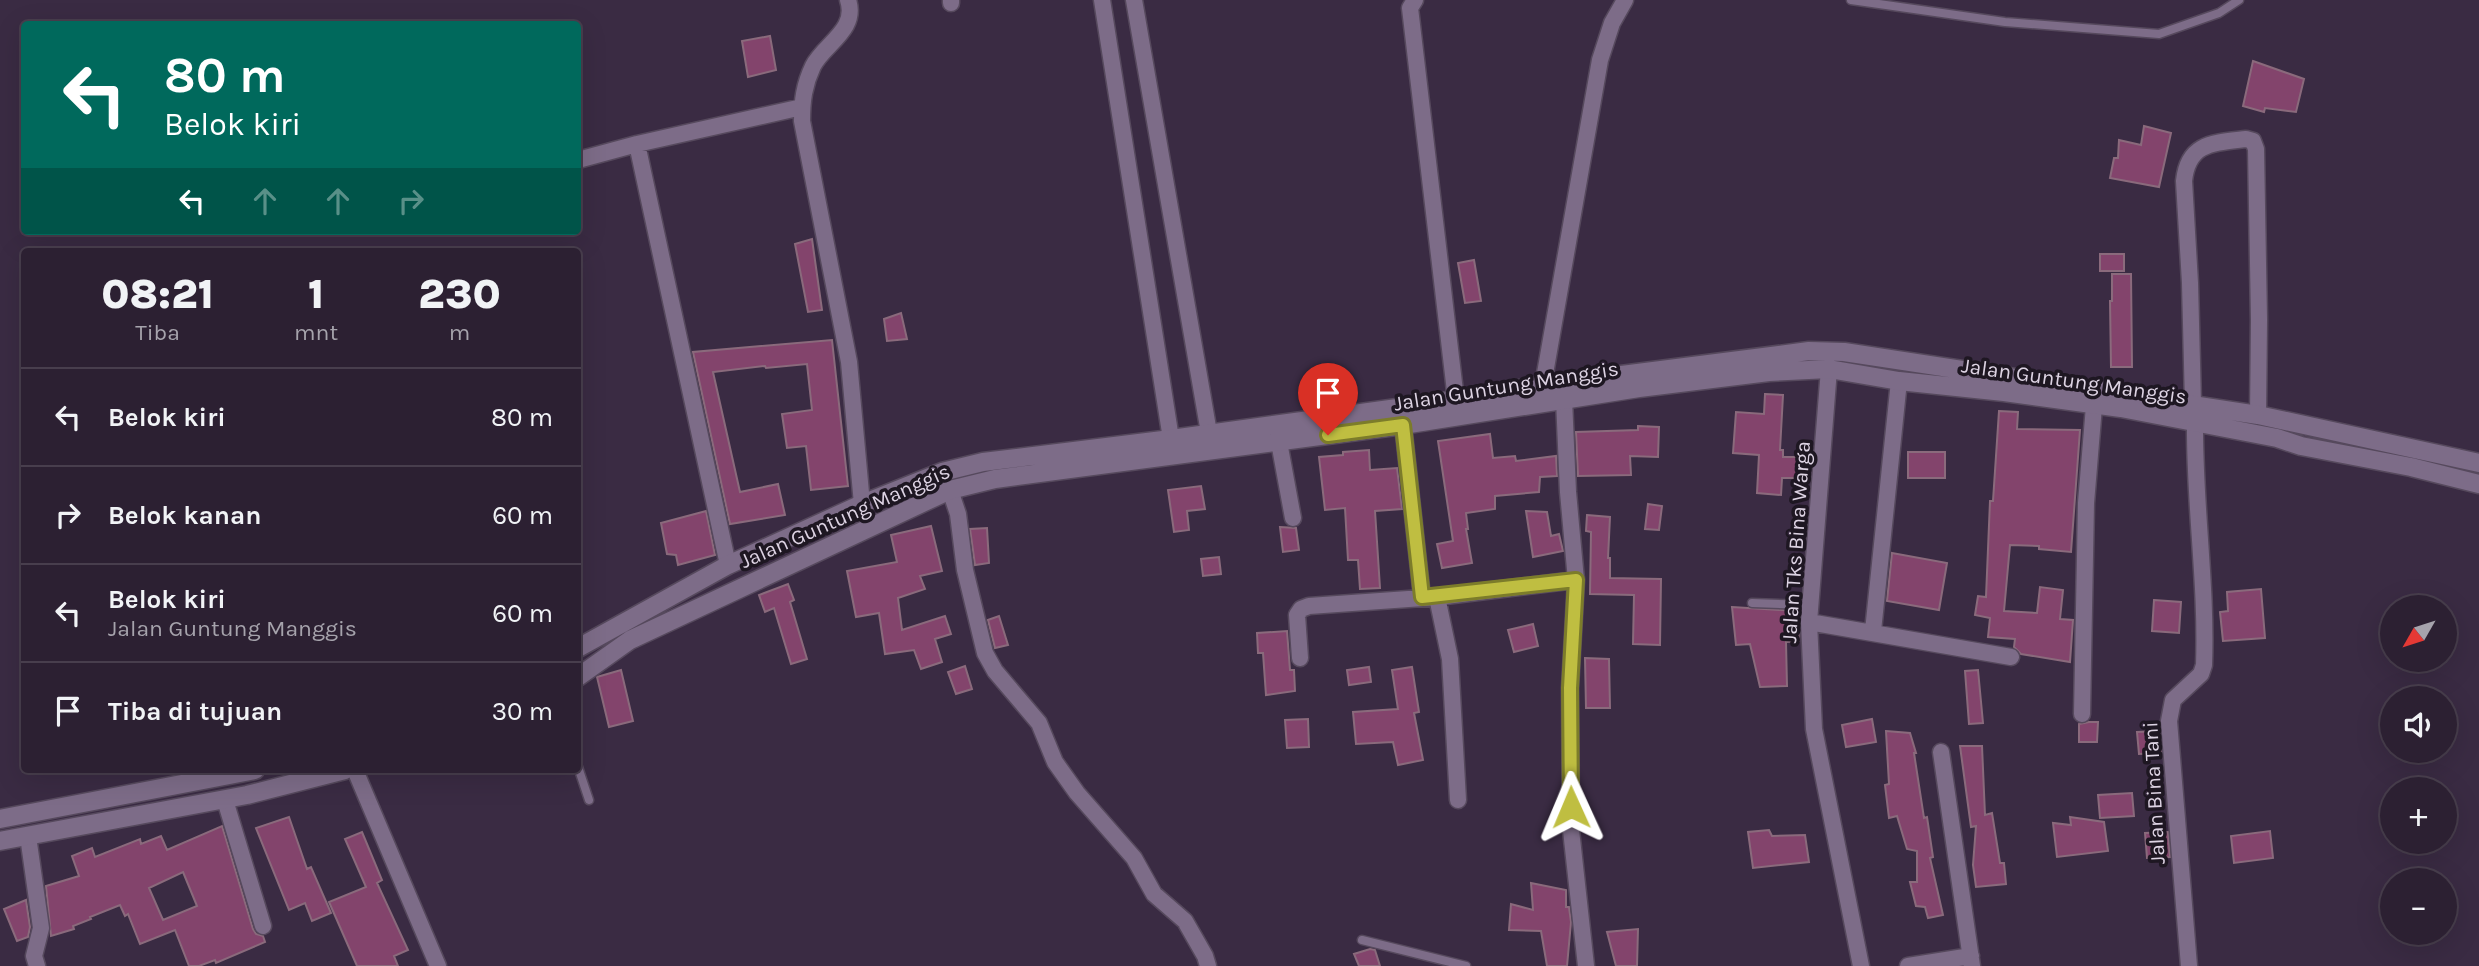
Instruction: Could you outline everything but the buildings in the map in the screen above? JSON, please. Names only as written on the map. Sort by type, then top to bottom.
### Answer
[{"type":"street","points":[[848,0],[848,23],[814,64],[802,94],[802,107],[849,362],[862,504]]},
{"type":"street","points":[[1102,0],[1171,439]]},
{"type":"street","points":[[1134,0],[1209,433]]},
{"type":"street","points":[[1415,0],[1410,8],[1456,400]]},
{"type":"street","points":[[1543,385],[1600,60],[1612,23],[1625,0]]},
{"type":"street","points":[[581,159],[802,107]]},
{"type":"street","name":"Jalan Bina Tani","points":[[2189,966],[2169,721],[2173,700],[2201,674],[2204,665],[2185,166],[2191,155],[2199,149],[2246,139],[2253,141],[2256,149],[2258,415]]},
{"type":"street","points":[[637,144],[729,565]]},
{"type":"street","name":"Jalan Guntung Manggis","points":[[581,646],[729,565],[862,504],[942,472],[983,462],[1456,400],[1543,385],[1826,350],[2194,413],[2301,446],[2412,467],[2479,484]]},
{"type":"street","name":"Jalan Guntung Manggis","points":[[581,675],[630,640],[950,490],[995,479],[1403,425],[1564,399],[1769,372],[1829,369],[1899,381],[2004,392],[2094,406],[2258,415],[2479,463]]},
{"type":"street","name":"Jalan Tks Bina Warga","points":[[1829,369],[1810,613],[1814,729],[1861,966]]},
{"type":"street","points":[[1873,631],[1899,381]]},
{"type":"street","points":[[1564,399],[1568,492],[1576,580],[1570,688],[1570,784],[1573,843],[1586,966]]},
{"type":"street","points":[[2082,714],[2086,503],[2094,406]]},
{"type":"street","points":[[1403,425],[1429,597],[1450,659],[1458,800]]},
{"type":"street","points":[[1279,442],[1293,518]]},
{"type":"street","points":[[950,490],[958,514],[965,570],[985,653],[995,671],[1039,723],[1055,762],[1077,793],[1133,858],[1154,894],[1185,921],[1208,966]]},
{"type":"street","points":[[1300,658],[1297,615],[1301,609],[1309,606],[1429,597],[1576,580]]},
{"type":"street","points":[[1810,613],[1873,631],[2011,657]]},
{"type":"street","points":[[1908,966],[1971,961],[1941,752]]},
{"type":"street","points":[[0,819],[236,773]]},
{"type":"street","points":[[0,841],[225,800],[333,773]]},
{"type":"street","points":[[356,773],[438,966]]},
{"type":"street","points":[[225,800],[263,926]]},
{"type":"street","points":[[28,836],[41,928],[34,956],[37,966]]},
{"type":"lane","points":[[1852,0],[2005,22],[2159,34],[2219,13],[2239,0]]},
{"type":"lane","points":[[1752,603],[1810,613]]},
{"type":"lane","points":[[246,773],[247,795]]},
{"type":"lane","points":[[580,773],[589,800]]},
{"type":"lane","points":[[1362,940],[1466,966]]},
{"type":"route","points":[[1328,435],[1403,425],[1422,597],[1576,580],[1570,688],[1571,807]]}]
